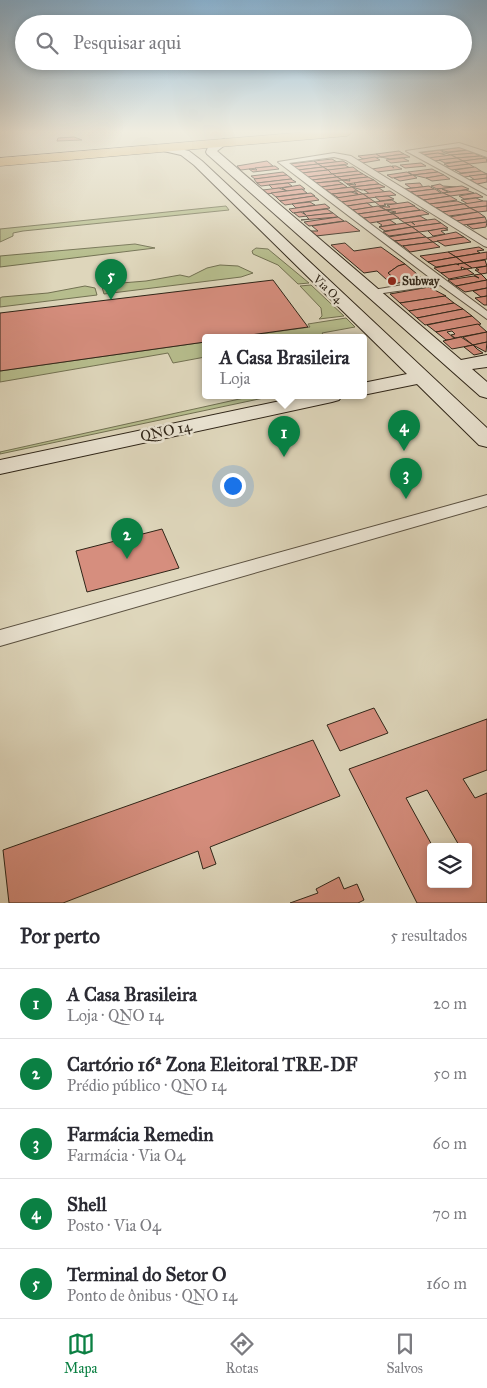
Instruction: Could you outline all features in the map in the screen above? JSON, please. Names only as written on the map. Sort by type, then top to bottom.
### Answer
[{"type":"main road","name":"Via O4","points":[[208,174],[487,440]]},
{"type":"main road","name":"Via O4","points":[[237,174],[487,392]]},
{"type":"main road","points":[[232,198],[246,194],[253,189]]},
{"type":"main road","points":[[232,198],[259,204],[282,214]]},
{"type":"main road","points":[[350,310],[378,312],[388,306]]},
{"type":"main road","points":[[458,366],[487,361]]},
{"type":"main road","points":[[367,388],[421,377]]},
{"type":"main road","name":"QNO 14","points":[[0,467],[318,399]]},
{"type":"street","points":[[296,174],[487,316]]},
{"type":"street","points":[[374,174],[487,244]]},
{"type":"street","points":[[452,174],[487,193]]},
{"type":"street","points":[[373,293],[441,282]]},
{"type":"street","points":[[0,638],[487,500]]},
{"type":"green space","points":[[226,206],[229,210],[23,231],[13,233],[13,236],[0,242],[0,229]]},
{"type":"green space","points":[[135,244],[155,248],[0,267],[0,256]]},
{"type":"green space","points":[[256,248],[268,249],[309,283],[298,284],[278,265],[253,254],[252,251]]},
{"type":"green space","points":[[220,265],[238,266],[253,273],[241,277],[104,294],[102,287],[109,284],[146,281],[180,275],[189,277],[207,268]]},
{"type":"green space","points":[[311,285],[344,316],[319,319],[322,316],[321,308],[300,286]]},
{"type":"green space","points":[[85,286],[95,288],[97,295],[0,307],[0,298],[2,297],[48,293]]},
{"type":"green space","points":[[346,318],[355,327],[323,334],[259,334],[310,327],[308,324]]},
{"type":"green space","points":[[202,342],[202,358],[173,363],[168,353],[0,382],[0,371]]},
{"type":"green space","points":[[239,399],[259,399],[0,454],[0,452]]},
{"type":"building","points":[[266,174],[287,175],[255,179],[251,176]]},
{"type":"building","points":[[303,174],[331,174],[307,177]]},
{"type":"building","points":[[332,174],[362,174],[337,177]]},
{"type":"building","points":[[333,174],[337,177],[312,180],[307,177]]},
{"type":"building","points":[[363,174],[368,177],[342,180],[337,177]]},
{"type":"building","points":[[411,174],[412,175],[392,178],[387,175]]},
{"type":"building","points":[[442,174],[444,175],[426,178],[413,175]]},
{"type":"building","points":[[458,174],[486,174],[464,177]]},
{"type":"building","points":[[487,174],[487,178],[475,180],[469,176]]},
{"type":"building","points":[[287,175],[292,179],[257,183],[254,179]]},
{"type":"building","points":[[413,175],[417,178],[400,181],[394,178]]},
{"type":"building","points":[[444,175],[450,179],[432,181],[426,178]]},
{"type":"building","points":[[337,177],[342,180],[316,183],[312,180]]},
{"type":"building","points":[[368,177],[374,180],[347,184],[342,180],[350,181],[349,179]]},
{"type":"building","points":[[487,178],[487,182],[477,184],[470,180]]},
{"type":"building","points":[[291,179],[296,182],[261,186],[257,183]]},
{"type":"building","points":[[374,180],[379,184],[352,187],[347,184],[356,185],[354,183]]},
{"type":"building","points":[[338,181],[343,184],[321,187],[316,183]]},
{"type":"building","points":[[288,183],[292,186],[273,189],[269,185]]},
{"type":"building","points":[[420,183],[423,187],[411,188],[405,184]]},
{"type":"building","points":[[343,184],[347,187],[326,191],[321,187]]},
{"type":"building","points":[[379,184],[385,187],[362,190],[352,187]]},
{"type":"building","points":[[440,184],[456,187],[437,189],[431,186]]},
{"type":"building","points":[[300,185],[305,189],[287,191],[282,188]]},
{"type":"building","points":[[429,186],[434,189],[411,192],[405,189]]},
{"type":"building","points":[[462,186],[469,189],[451,192],[442,189],[448,192],[443,193],[437,189]]},
{"type":"building","points":[[352,187],[358,191],[332,194],[326,190]]},
{"type":"building","points":[[279,188],[287,191],[267,194],[263,190]]},
{"type":"building","points":[[379,188],[385,192],[370,194],[364,190]]},
{"type":"building","points":[[302,189],[307,193],[276,197],[271,193]]},
{"type":"building","points":[[435,189],[441,193],[417,196],[411,192]]},
{"type":"building","points":[[466,190],[474,193],[450,196],[443,193]]},
{"type":"building","points":[[354,191],[363,194],[339,198],[332,194],[351,192],[358,194]]},
{"type":"building","points":[[390,191],[396,195],[369,198],[363,194]]},
{"type":"building","points":[[311,193],[315,196],[280,201],[276,197]]},
{"type":"building","points":[[443,193],[450,196],[424,200],[417,196]]},
{"type":"building","points":[[476,193],[483,197],[464,199],[459,196]]},
{"type":"building","points":[[363,194],[369,198],[342,202],[336,198]]},
{"type":"building","points":[[314,196],[319,200],[285,205],[280,201]]},
{"type":"building","points":[[388,196],[394,199],[380,201],[375,197]]},
{"type":"building","points":[[450,196],[457,200],[430,204],[424,200]]},
{"type":"building","points":[[369,198],[375,202],[347,206],[342,202]]},
{"type":"building","points":[[476,198],[483,201],[468,204],[461,200]]},
{"type":"building","points":[[392,200],[398,204],[384,204],[386,205],[380,206],[375,202]]},
{"type":"building","points":[[457,201],[464,204],[436,208],[429,204]]},
{"type":"building","points":[[487,201],[487,206],[470,208],[464,204]]},
{"type":"building","points":[[310,202],[315,205],[296,208],[292,204]]},
{"type":"building","points":[[408,202],[415,206],[386,210],[380,206],[390,207],[387,205]]},
{"type":"building","points":[[367,203],[373,207],[353,210],[347,206]]},
{"type":"building","points":[[325,204],[330,208],[293,213],[289,209]]},
{"type":"building","points":[[464,204],[470,208],[443,212],[436,208]]},
{"type":"building","points":[[378,206],[386,210],[358,214],[353,210]]},
{"type":"building","points":[[414,206],[420,210],[393,214],[390,213],[396,212],[386,210]]},
{"type":"building","points":[[487,206],[487,211],[478,212],[470,208]]},
{"type":"building","points":[[470,208],[478,212],[449,216],[442,212]]},
{"type":"building","points":[[327,209],[333,213],[299,217],[294,213],[301,212],[306,215],[303,212]]},
{"type":"building","points":[[386,210],[393,214],[364,218],[358,214]]},
{"type":"building","points":[[422,210],[429,214],[399,219],[393,214]]},
{"type":"building","points":[[478,212],[485,217],[456,221],[449,217]]},
{"type":"building","points":[[333,213],[338,217],[301,220],[309,219],[306,216]]},
{"type":"building","points":[[393,214],[399,218],[370,223],[364,218]]},
{"type":"building","points":[[420,216],[427,220],[405,223],[399,219]]},
{"type":"building","points":[[338,217],[344,221],[309,226],[304,222]]},
{"type":"building","points":[[485,217],[487,222],[463,225],[456,221]]},
{"type":"building","points":[[435,219],[441,223],[412,227],[405,223],[411,222],[415,225],[412,222]]},
{"type":"building","points":[[390,220],[396,224],[379,227],[382,225],[377,222]]},
{"type":"building","points":[[346,221],[360,231],[316,236],[311,231],[318,231],[312,226]]},
{"type":"building","points":[[487,222],[486,227],[473,229],[467,225]]},
{"type":"building","points":[[405,223],[412,227],[385,231],[379,227]]},
{"type":"building","points":[[441,223],[448,228],[419,232],[412,227]]},
{"type":"building","points":[[412,227],[419,232],[389,236],[383,232]]},
{"type":"building","points":[[444,228],[448,230],[441,231],[445,234],[433,236],[428,231]]},
{"type":"building","points":[[419,232],[426,237],[395,241],[388,237]]},
{"type":"building","points":[[456,232],[464,237],[433,242],[427,238]]},
{"type":"building","points":[[426,237],[433,242],[402,246],[395,241]]},
{"type":"building","points":[[464,237],[471,242],[445,246],[437,241]]},
{"type":"building","points":[[433,242],[440,247],[410,252],[403,246]]},
{"type":"building","points":[[345,243],[354,251],[381,247],[405,264],[398,266],[388,273],[395,279],[387,280],[377,271],[364,273],[331,245]]},
{"type":"building","points":[[479,247],[484,250],[477,251],[480,253],[456,257],[448,252]]},
{"type":"building","points":[[448,252],[456,257],[428,262],[420,256]]},
{"type":"building","points":[[487,252],[487,259],[464,263],[456,257]]},
{"type":"building","points":[[456,257],[464,263],[436,267],[428,262]]},
{"type":"building","points":[[485,260],[487,266],[472,268],[464,263]]},
{"type":"building","points":[[464,263],[472,268],[466,269],[461,267],[462,270],[441,273],[434,268],[459,265]]},
{"type":"building","points":[[405,264],[423,279],[392,284],[387,280],[395,279],[388,273],[398,266]]},
{"type":"building","points":[[487,266],[487,273],[481,274],[475,270],[479,270],[476,268]]},
{"type":"building","points":[[467,269],[474,274],[449,279],[441,273]]},
{"type":"building","points":[[481,274],[487,280],[456,286],[448,280],[474,276],[479,278],[474,275]]},
{"type":"building","points":[[273,280],[308,327],[258,334],[202,334],[202,342],[0,371],[0,313]]},
{"type":"building","points":[[487,280],[487,288],[465,292],[456,286]]},
{"type":"building","points":[[429,287],[446,296],[400,303],[390,294]]},
{"type":"building","points":[[487,288],[487,296],[481,297],[473,291]]},
{"type":"building","points":[[445,296],[454,303],[409,311],[400,303]]},
{"type":"building","points":[[487,296],[487,305],[484,305],[475,298]]},
{"type":"building","points":[[454,303],[463,309],[417,318],[409,311]]},
{"type":"building","points":[[463,309],[472,316],[425,325],[417,318]]},
{"type":"building","points":[[472,316],[481,324],[436,332],[427,325]]},
{"type":"building","points":[[478,324],[487,332],[455,338],[451,335],[455,334],[452,331],[447,332],[455,339],[446,340],[436,332]]},
{"type":"building","points":[[487,332],[487,342],[473,345],[463,337]]},
{"type":"building","points":[[461,337],[473,345],[452,349],[443,341]]},
{"type":"building","points":[[487,342],[486,352],[473,345]]},
{"type":"building","points":[[473,345],[483,353],[474,355],[464,347]]},
{"type":"building","points":[[162,529],[179,568],[87,592],[76,551]]},
{"type":"building","points":[[374,708],[388,733],[340,751],[327,725]]},
{"type":"building","points":[[487,719],[487,770],[463,779],[475,798],[487,793],[487,903],[417,903],[349,769]],"holes":[[[427,790],[458,843],[472,843],[472,888],[427,888],[427,843],[431,843],[406,798]]]},
{"type":"building","points":[[313,740],[340,796],[210,847],[216,864],[203,869],[198,851],[63,903],[9,903],[3,850]]},
{"type":"building","points":[[339,877],[344,889],[357,884],[364,900],[358,903],[290,903],[318,893],[316,889]]},
{"type":"place","name":"Subway","points":[[392,281]]},
{"type":"place","name":"Terminal do Setor O","points":[[111,300]]},
{"type":"place","name":"Shell","points":[[404,451]]},
{"type":"place","name":"A Casa Brasileira","points":[[284,457]]},
{"type":"place","name":"Farmácia Remedin","points":[[406,499]]},
{"type":"place","name":"Cartório 16ª Zona Eleitoral TRE-DF","points":[[127,559]]}]
